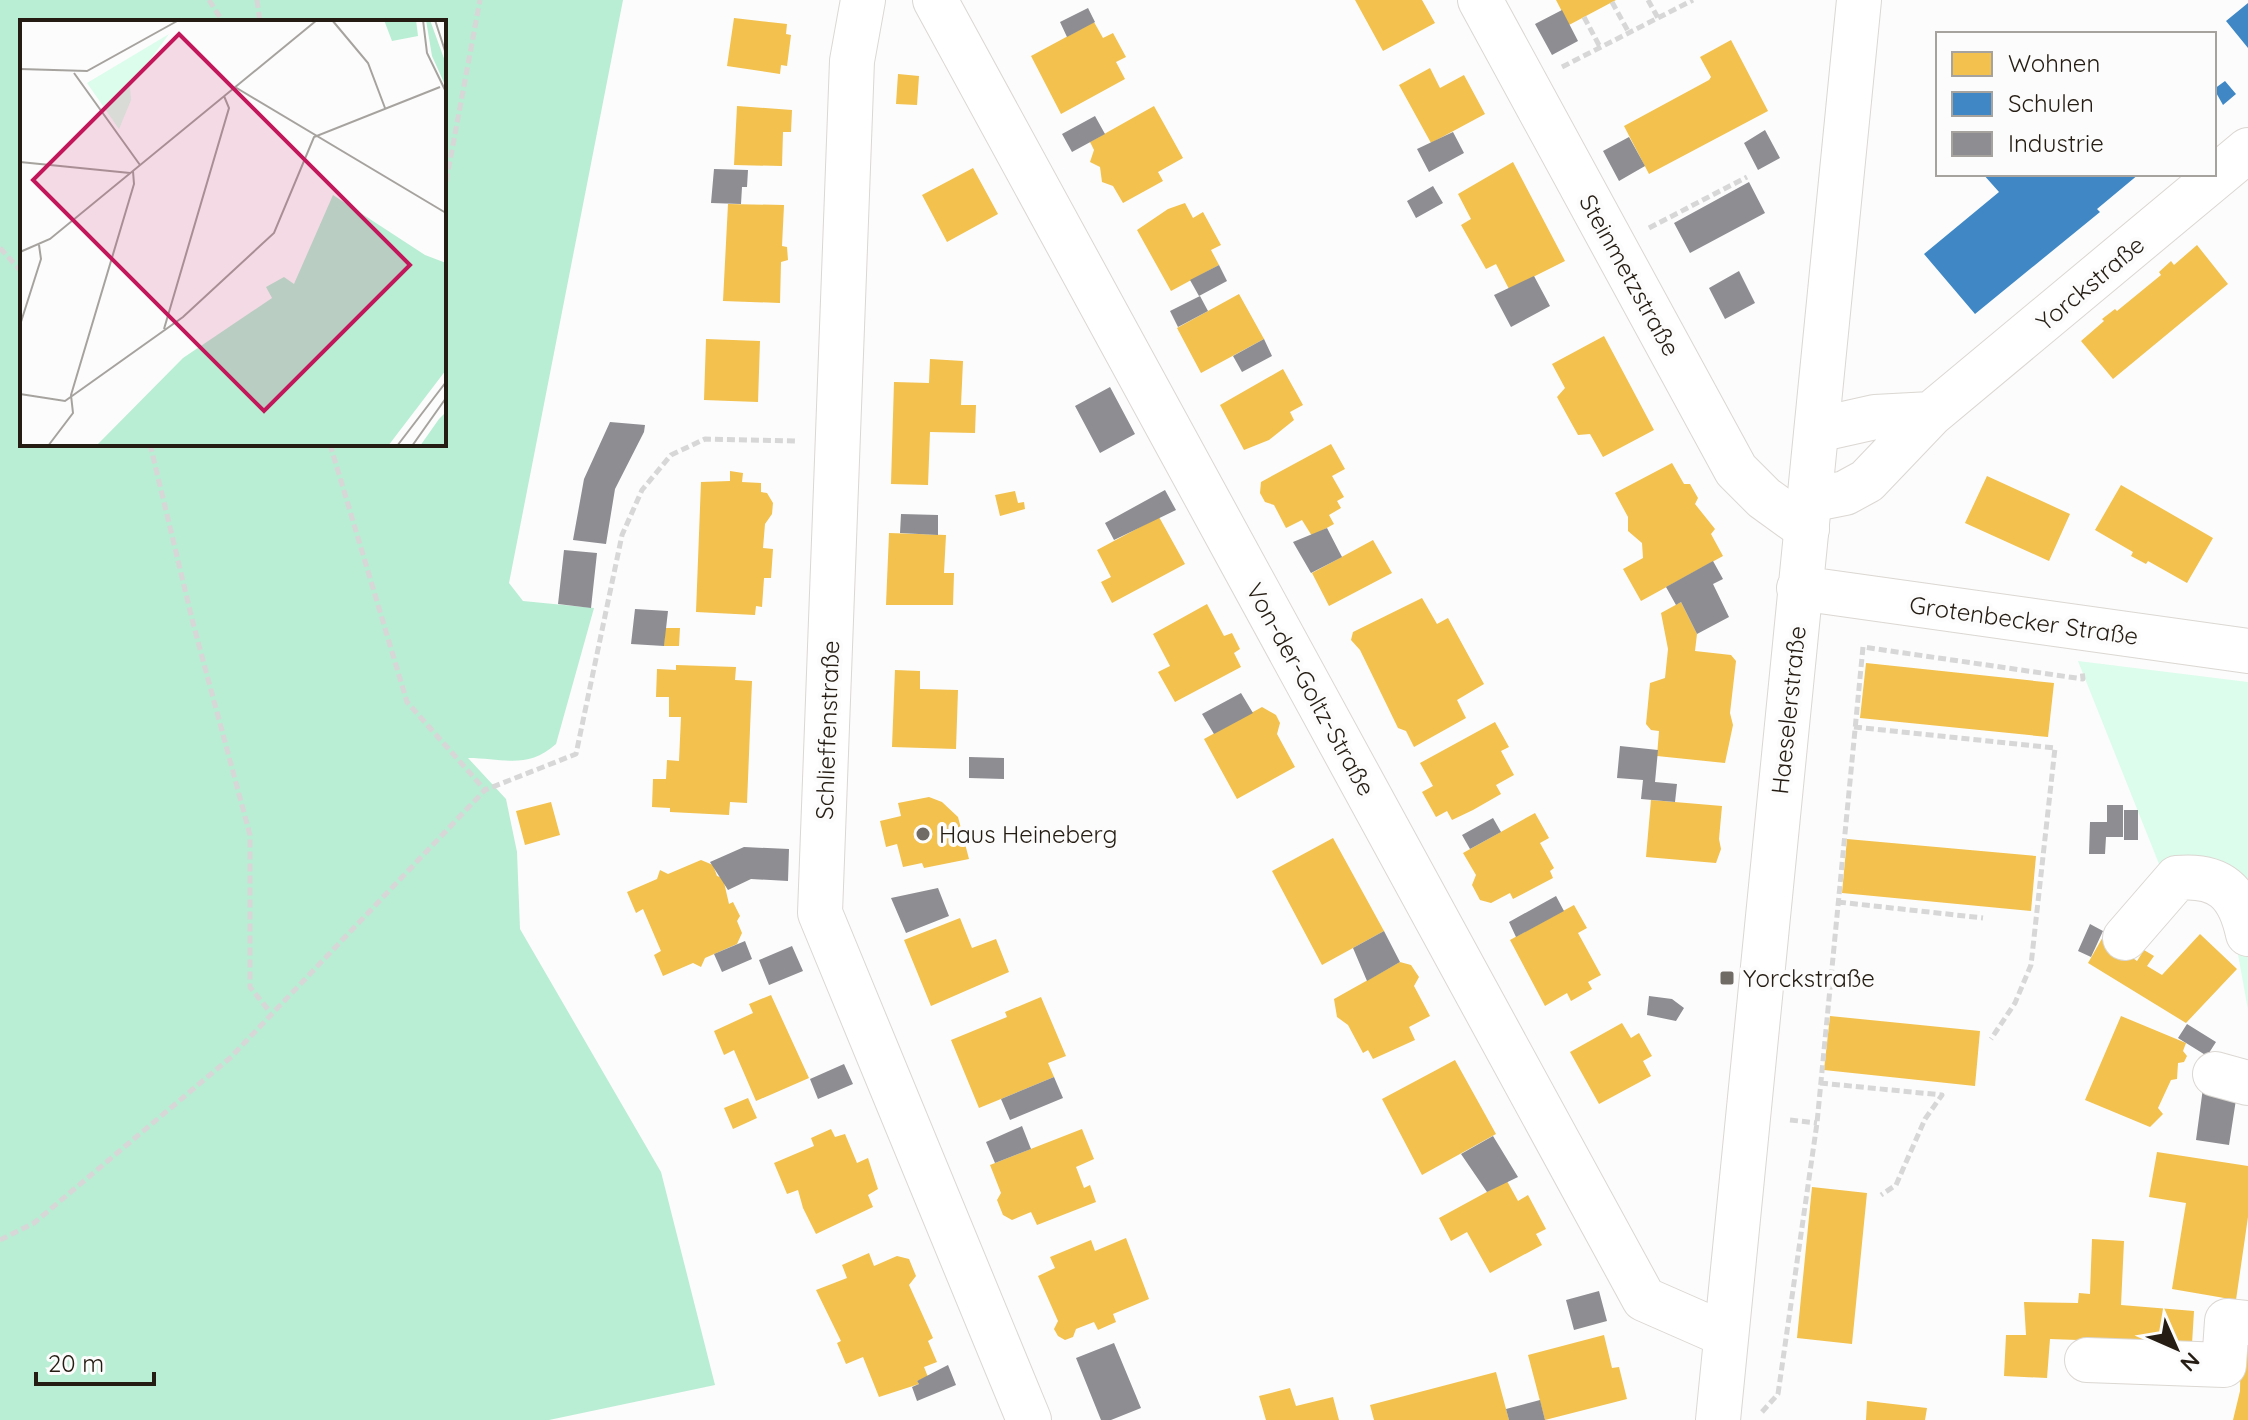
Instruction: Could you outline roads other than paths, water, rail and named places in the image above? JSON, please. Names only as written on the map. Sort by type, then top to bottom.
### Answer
[{"type":"street","name":"Schlieffenstraße","points":[[863,0],[852,61],[820,913],[1029,1420]]},
{"type":"street","name":"Von-der-Goltz-Straße","points":[[935,0],[1644,1299],[1726,1335]]},
{"type":"street","name":"Steinmetzstraße","points":[[1480,0],[1736,470],[1764,498],[1808,515]]},
{"type":"street","name":"Haeselerstraße","points":[[1718,1420],[1859,0]]},
{"type":"street","name":"Yorckstraße","points":[[1808,515],[1867,481],[1931,414],[2248,150]]},
{"type":"street","points":[[1817,430],[1875,417],[1931,414]]},
{"type":"street","name":"Grotenbecker Straße","points":[[1799,588],[2248,651]]},
{"type":"street","points":[[2125,938],[2177,878],[2202,876],[2226,889],[2244,914],[2248,934]]},
{"type":"street","points":[[2087,1360],[2224,1365],[2227,1321],[2248,1323]]},
{"type":"place","name":"Haus Heineberg","points":[[923,834]]},
{"type":"place","name":"Yorckstraße","points":[[1727,978]]}]
